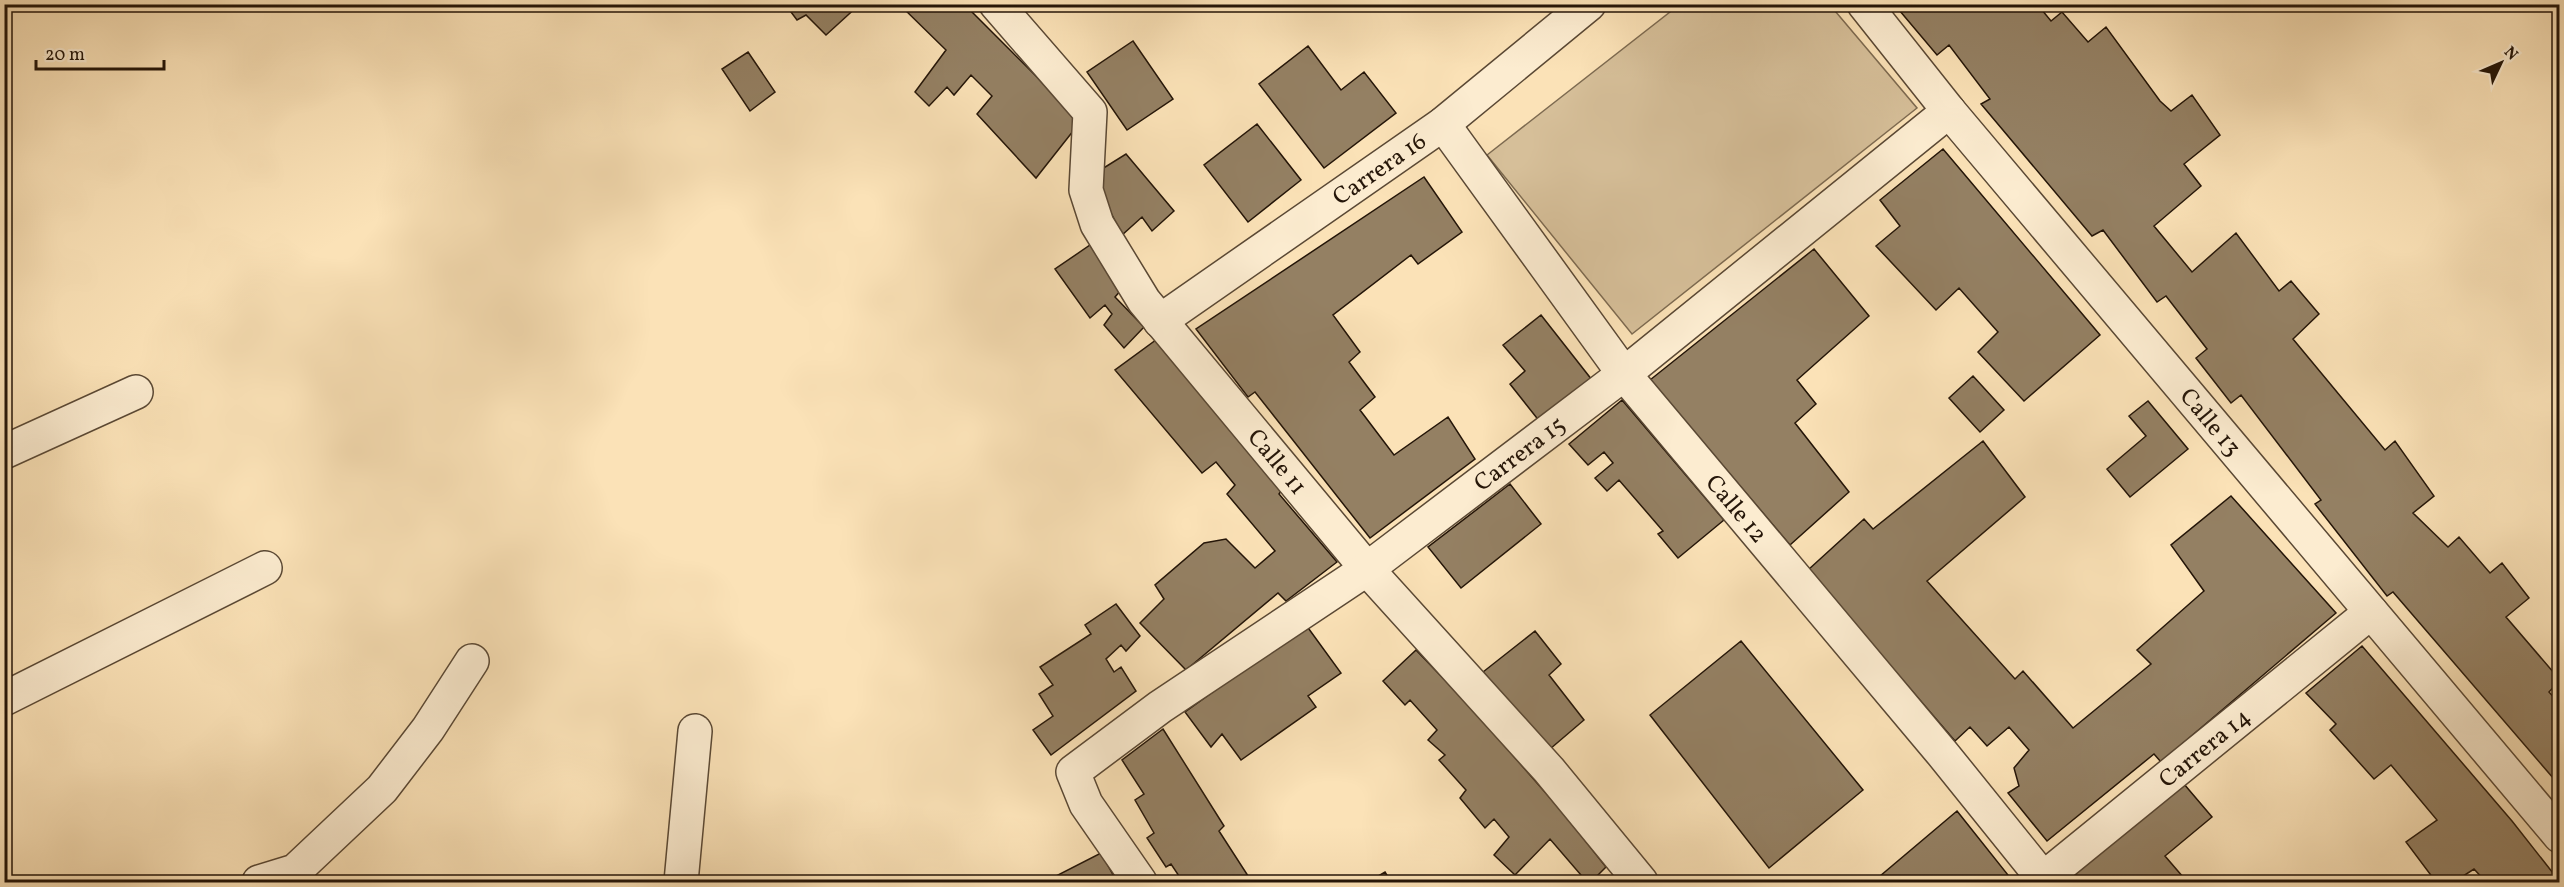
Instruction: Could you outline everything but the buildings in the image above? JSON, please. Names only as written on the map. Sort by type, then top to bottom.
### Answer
[{"type":"street","name":"Calle 11","points":[[996,4],[1090,112],[1086,190],[1097,224],[1144,301],[1367,569],[1549,770],[1641,882]]},
{"type":"street","name":"Carrera 16","points":[[1160,321],[1443,124],[1589,4]]},
{"type":"street","name":"Calle 13","points":[[1864,4],[1949,111],[2559,836]]},
{"type":"street","name":"Carrera 15","points":[[1140,882],[1086,804],[1073,772],[1160,707],[1367,569],[1624,374],[1949,111]]},
{"type":"street","name":"Calle 12","points":[[1443,124],[1624,374],[1942,753],[2043,881]]},
{"type":"street","points":[[4,452],[136,392]]},
{"type":"street","points":[[4,699],[265,568]]},
{"type":"street","name":"Carrera 14","points":[[2043,881],[2371,612]]},
{"type":"street","points":[[259,882],[296,871],[382,789],[428,729],[472,661]]},
{"type":"street","points":[[681,882],[695,731]]},
{"type":"shaded area","points":[[1679,5],[1830,5],[1917,108],[1632,334],[1487,155]]}]
